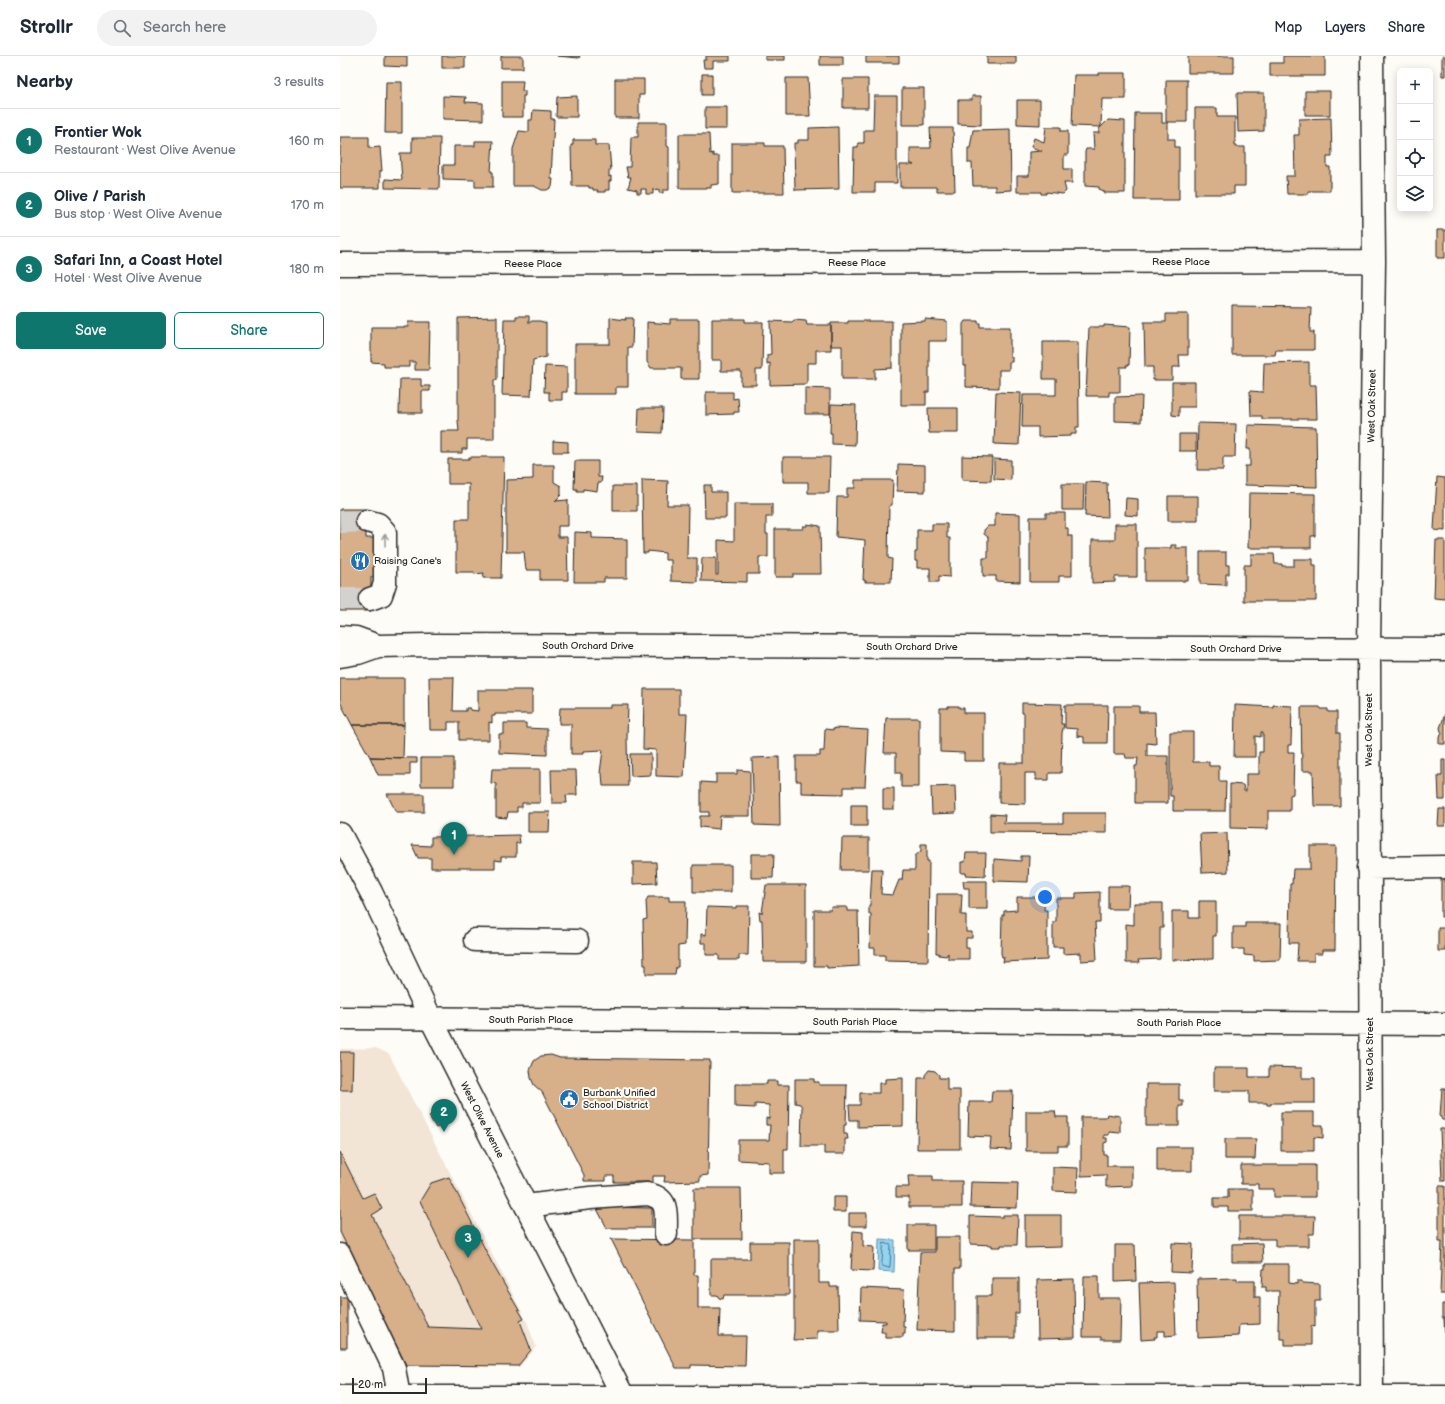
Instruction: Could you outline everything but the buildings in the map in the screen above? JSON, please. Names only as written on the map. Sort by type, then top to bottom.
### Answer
[{"type":"street","name":"West Oak Street","points":[[1372,56],[1374,261],[1369,649],[1372,1400]]},
{"type":"street","name":"Reese Place","points":[[340,264],[1374,261]]},
{"type":"street","points":[[366,521],[378,524],[385,532],[385,584],[381,595],[370,600]]},
{"type":"street","name":"South Orchard Drive","points":[[340,637],[356,638],[378,646]]},
{"type":"street","name":"South Orchard Drive","points":[[340,656],[358,653],[378,646],[1445,649]]},
{"type":"street","name":"West Olive Avenue","points":[[340,834],[371,892],[431,1019],[626,1401]]},
{"type":"street","points":[[1369,868],[1445,867]]},
{"type":"street","points":[[476,940],[577,941]]},
{"type":"street","name":"South Parish Place","points":[[340,1018],[1445,1024]]},
{"type":"street","points":[[526,1206],[590,1198],[647,1194],[656,1195],[661,1198],[664,1203],[666,1234]]},
{"type":"street","points":[[340,1255],[394,1368],[399,1397]]},
{"type":"street","points":[[340,1397],[626,1401],[1372,1400],[1445,1397]]},
{"type":"shaded area","points":[[376,1048],[389,1054],[527,1322],[536,1347],[519,1367],[406,1366],[340,1239],[340,1049]]},
{"type":"water","points":[[879,1239],[895,1240],[894,1272],[878,1271]]},
{"type":"tunnel","points":[[340,522],[367,521]]},
{"type":"tunnel","points":[[340,599],[370,599]]},
{"type":"place","name":"Raising Cane's","points":[[360,561]]},
{"type":"place","name":"Frontier Wok","points":[[454,855]]},
{"type":"place","name":"Burbank Unified School District","points":[[569,1099]]},
{"type":"place","name":"Olive / Parish","points":[[444,1132]]},
{"type":"place","name":"Safari Inn, a Coast Hotel","points":[[468,1258]]}]
